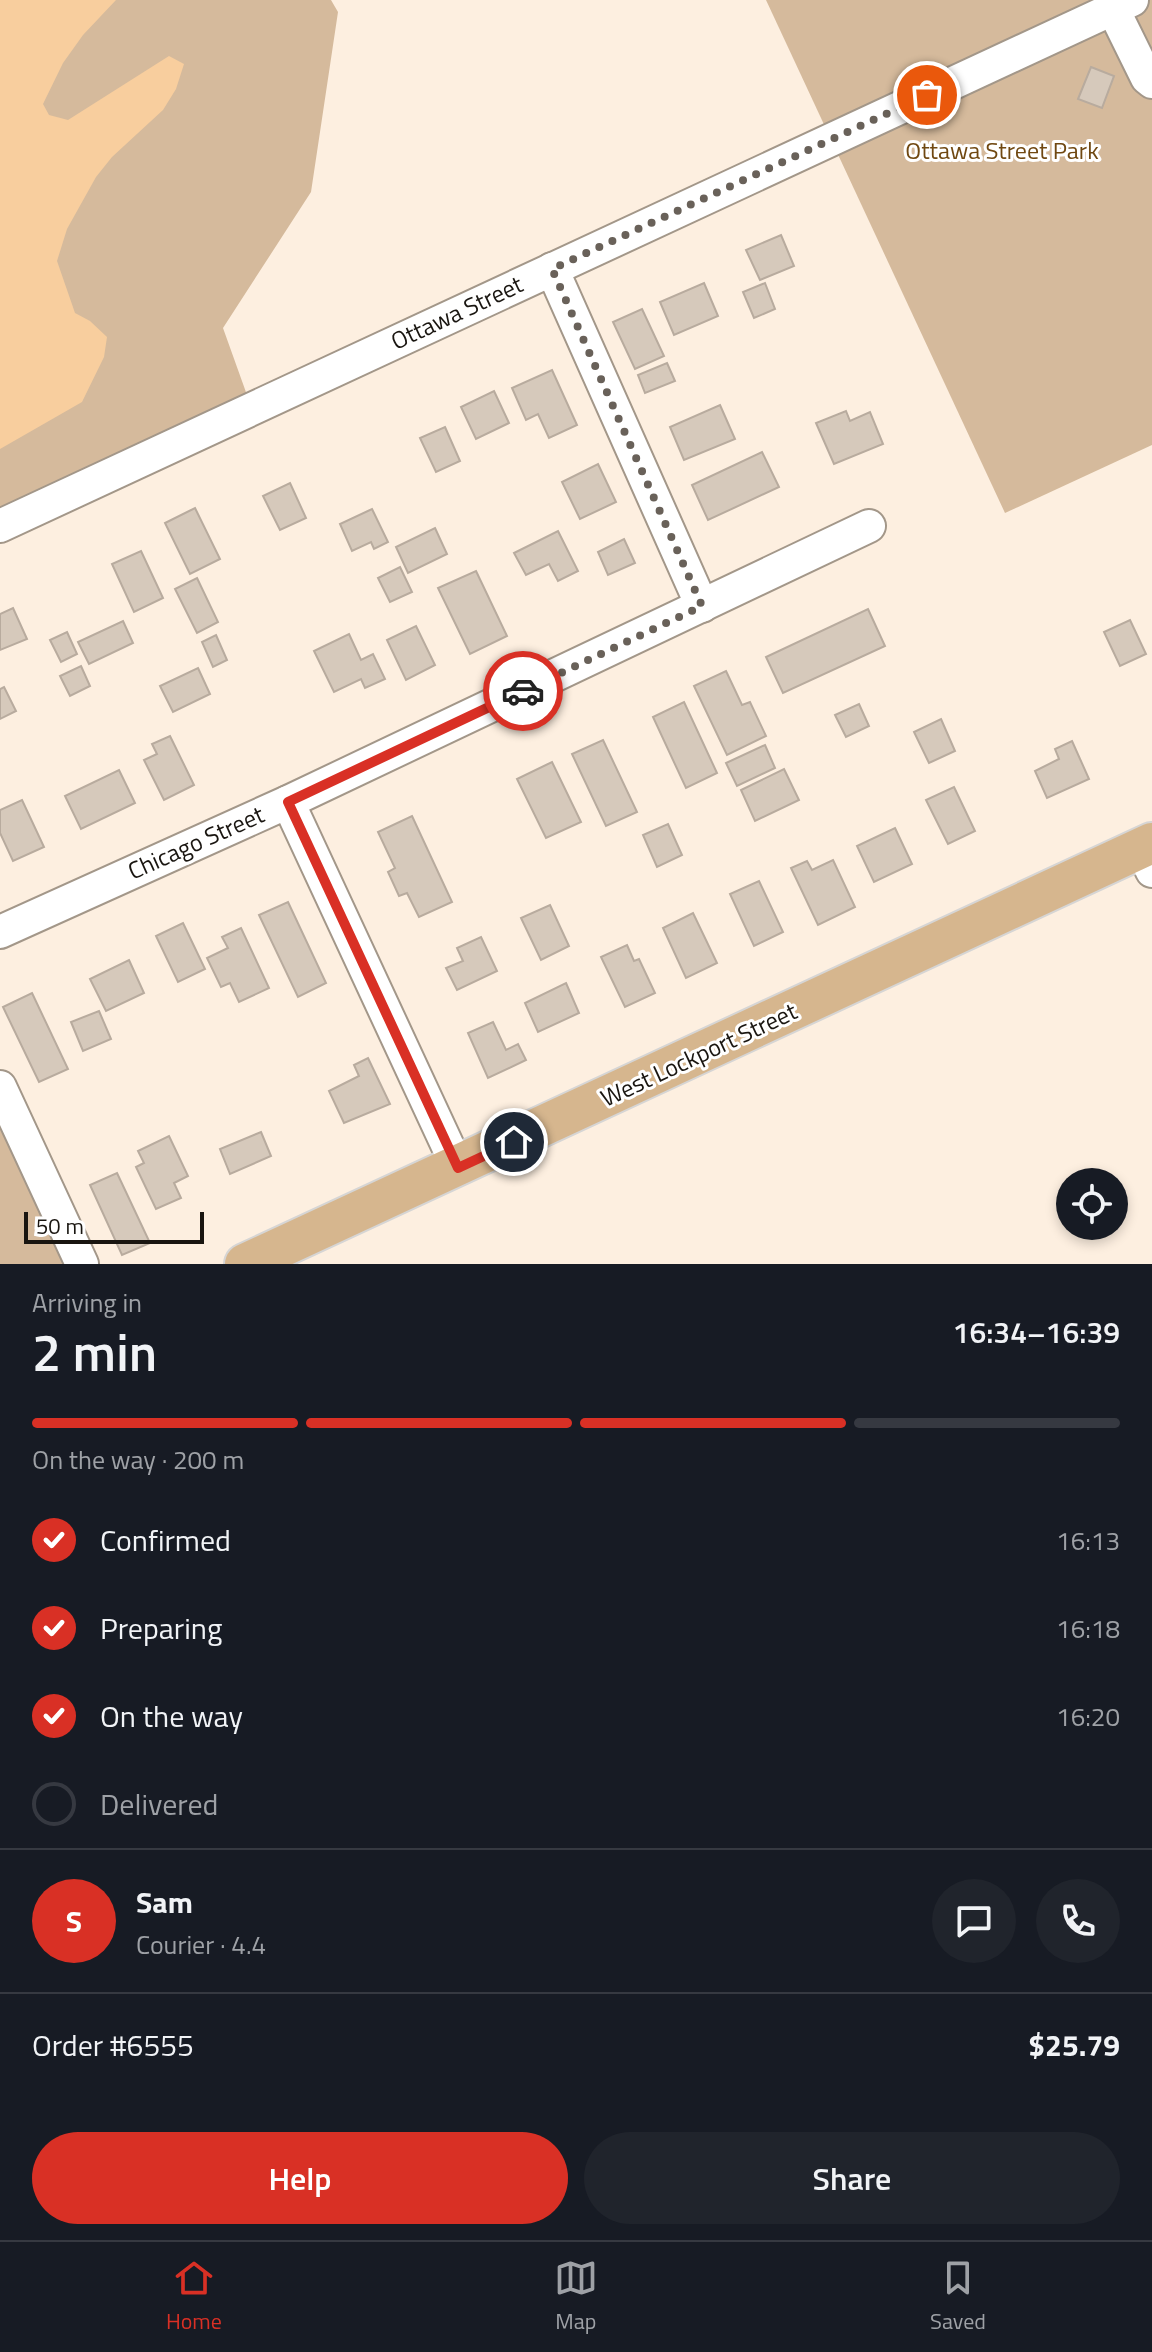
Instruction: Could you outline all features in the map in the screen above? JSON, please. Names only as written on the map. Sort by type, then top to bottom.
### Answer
[{"type":"main road","name":"West Lockport Street","points":[[245,1264],[1148,854]]},
{"type":"street","points":[[1123,4],[1147,78],[1152,82]]},
{"type":"street","name":"Ottawa Street","points":[[0,526],[1123,4]]},
{"type":"street","points":[[552,269],[702,606]]},
{"type":"street","name":"Chicago Street","points":[[0,932],[288,802],[869,526]]},
{"type":"street","points":[[288,802],[458,1168]]},
{"type":"street","points":[[0,1087],[82,1264]]},
{"type":"green space","points":[[0,0],[331,0],[338,12],[311,192],[223,328],[252,409],[0,526]]},
{"type":"green space","name":"Ottawa Street Park","points":[[766,0],[1152,0],[1152,445],[1005,513]]},
{"type":"green space","points":[[0,1087],[82,1264],[0,1264]]},
{"type":"shaded area","points":[[0,0],[116,0],[83,35],[63,63],[43,104],[49,115],[68,120],[169,56],[184,64],[176,89],[163,110],[112,157],[96,177],[67,229],[57,261],[75,313],[90,321],[107,337],[104,357],[82,402],[0,449]]},
{"type":"building","points":[[1091,67],[1114,76],[1102,108],[1078,99]]},
{"type":"building","points":[[781,235],[794,266],[760,280],[746,250]]},
{"type":"building","points":[[704,283],[718,316],[674,335],[660,302]]},
{"type":"building","points":[[765,283],[775,309],[754,318],[743,292]]},
{"type":"building","points":[[642,309],[664,356],[635,369],[613,322]]},
{"type":"building","points":[[667,363],[675,381],[645,393],[638,375]]},
{"type":"building","points":[[552,370],[577,425],[549,438],[538,414],[526,420],[512,388]]},
{"type":"building","points":[[494,391],[509,423],[476,439],[461,407]]},
{"type":"building","points":[[720,405],[735,439],[684,460],[670,427]]},
{"type":"building","points":[[846,411],[850,421],[870,412],[883,444],[834,464],[816,423]]},
{"type":"building","points":[[445,427],[460,461],[436,472],[420,438]]},
{"type":"building","points":[[762,452],[779,487],[708,520],[692,485]]},
{"type":"building","points":[[598,464],[616,502],[580,519],[562,482]]},
{"type":"building","points":[[290,483],[306,518],[280,530],[263,496]]},
{"type":"building","points":[[195,508],[220,559],[190,574],[165,523]]},
{"type":"building","points":[[372,509],[388,542],[374,549],[371,542],[352,551],[340,524]]},
{"type":"building","points":[[435,528],[447,554],[408,573],[396,547]]},
{"type":"building","points":[[558,531],[578,571],[558,581],[549,564],[526,575],[514,553]]},
{"type":"building","points":[[624,539],[635,563],[608,575],[598,552]]},
{"type":"building","points":[[141,551],[163,598],[134,612],[112,564]]},
{"type":"building","points":[[400,567],[412,592],[390,602],[378,578]]},
{"type":"building","points":[[476,571],[507,636],[470,654],[438,588]]},
{"type":"building","points":[[197,578],[218,622],[197,633],[175,589]]},
{"type":"building","points":[[13,608],[27,639],[0,650],[0,614]]},
{"type":"building","points":[[868,609],[885,646],[783,693],[766,657]]},
{"type":"building","points":[[1130,620],[1146,654],[1120,666],[1104,632]]},
{"type":"building","points":[[123,621],[133,643],[89,664],[78,642]]},
{"type":"building","points":[[416,626],[435,665],[406,680],[387,640]]},
{"type":"building","points":[[67,632],[77,654],[61,662],[50,640]]},
{"type":"building","points":[[349,634],[361,660],[373,654],[385,679],[365,688],[361,679],[334,692],[314,651]]},
{"type":"building","points":[[216,635],[227,660],[213,667],[202,642]]},
{"type":"building","points":[[81,666],[90,686],[70,696],[60,676]]},
{"type":"building","points":[[198,668],[210,694],[173,712],[160,686]]},
{"type":"building","points":[[726,671],[742,705],[750,702],[766,736],[727,755],[694,686]]},
{"type":"building","points":[[4,687],[16,711],[0,719],[0,689]]},
{"type":"building","points":[[684,702],[717,773],[686,788],[653,717]]},
{"type":"building","points":[[859,704],[869,726],[846,737],[835,715]]},
{"type":"building","points":[[941,719],[955,751],[929,763],[914,732]]},
{"type":"building","points":[[170,736],[194,785],[164,800],[144,760],[157,754],[152,744]]},
{"type":"building","points":[[603,740],[637,812],[606,826],[572,754]]},
{"type":"building","points":[[1072,741],[1089,779],[1047,798],[1035,771],[1059,759],[1055,749]]},
{"type":"building","points":[[765,745],[775,768],[737,786],[726,763]]},
{"type":"building","points":[[552,762],[581,822],[546,838],[517,779]]},
{"type":"building","points":[[784,769],[799,800],[755,821],[741,790]]},
{"type":"building","points":[[119,770],[135,803],[81,829],[65,796]]},
{"type":"building","points":[[954,787],[975,831],[948,844],[926,800]]},
{"type":"building","points":[[22,800],[44,847],[13,861],[0,833],[0,810]]},
{"type":"building","points":[[412,816],[452,902],[419,917],[407,893],[399,896],[388,872],[395,868],[378,832]]},
{"type":"building","points":[[668,824],[682,855],[657,867],[643,835]]},
{"type":"building","points":[[895,828],[912,864],[874,882],[857,846]]},
{"type":"building","points":[[833,860],[855,907],[818,925],[791,868],[807,861],[812,870]]},
{"type":"building","points":[[759,881],[783,932],[754,946],[730,894]]},
{"type":"building","points":[[288,902],[326,983],[298,997],[259,915]]},
{"type":"building","points":[[550,905],[569,946],[541,960],[521,918]]},
{"type":"building","points":[[693,913],[717,963],[686,978],[663,928]]},
{"type":"building","points":[[183,923],[205,969],[178,982],[156,936]]},
{"type":"building","points":[[241,928],[269,988],[239,1002],[230,983],[221,987],[207,958],[228,948],[222,937]]},
{"type":"building","points":[[481,937],[497,971],[457,990],[446,968],[463,961],[457,948]]},
{"type":"building","points":[[627,945],[634,961],[639,959],[655,993],[625,1007],[601,957]]},
{"type":"building","points":[[129,960],[144,993],[106,1011],[90,979]]},
{"type":"building","points":[[566,983],[579,1013],[538,1032],[525,1003]]},
{"type":"building","points":[[32,993],[68,1069],[39,1082],[3,1007]]},
{"type":"building","points":[[99,1011],[111,1039],[83,1051],[71,1022]]},
{"type":"building","points":[[493,1022],[506,1050],[518,1044],[526,1060],[488,1078],[468,1033]]},
{"type":"building","points":[[368,1058],[390,1104],[344,1123],[329,1091],[359,1076],[354,1065]]},
{"type":"building","points":[[261,1132],[271,1156],[230,1174],[220,1149]]},
{"type":"building","points":[[169,1136],[188,1176],[174,1183],[181,1198],[156,1209],[136,1167],[144,1163],[138,1151]]},
{"type":"building","points":[[117,1173],[150,1243],[122,1255],[90,1185]]},
{"type":"way so far","points":[[523,691],[702,606],[552,269],[927,95]]},
{"type":"route","points":[[514,1142],[458,1168],[288,802],[523,691]]}]
